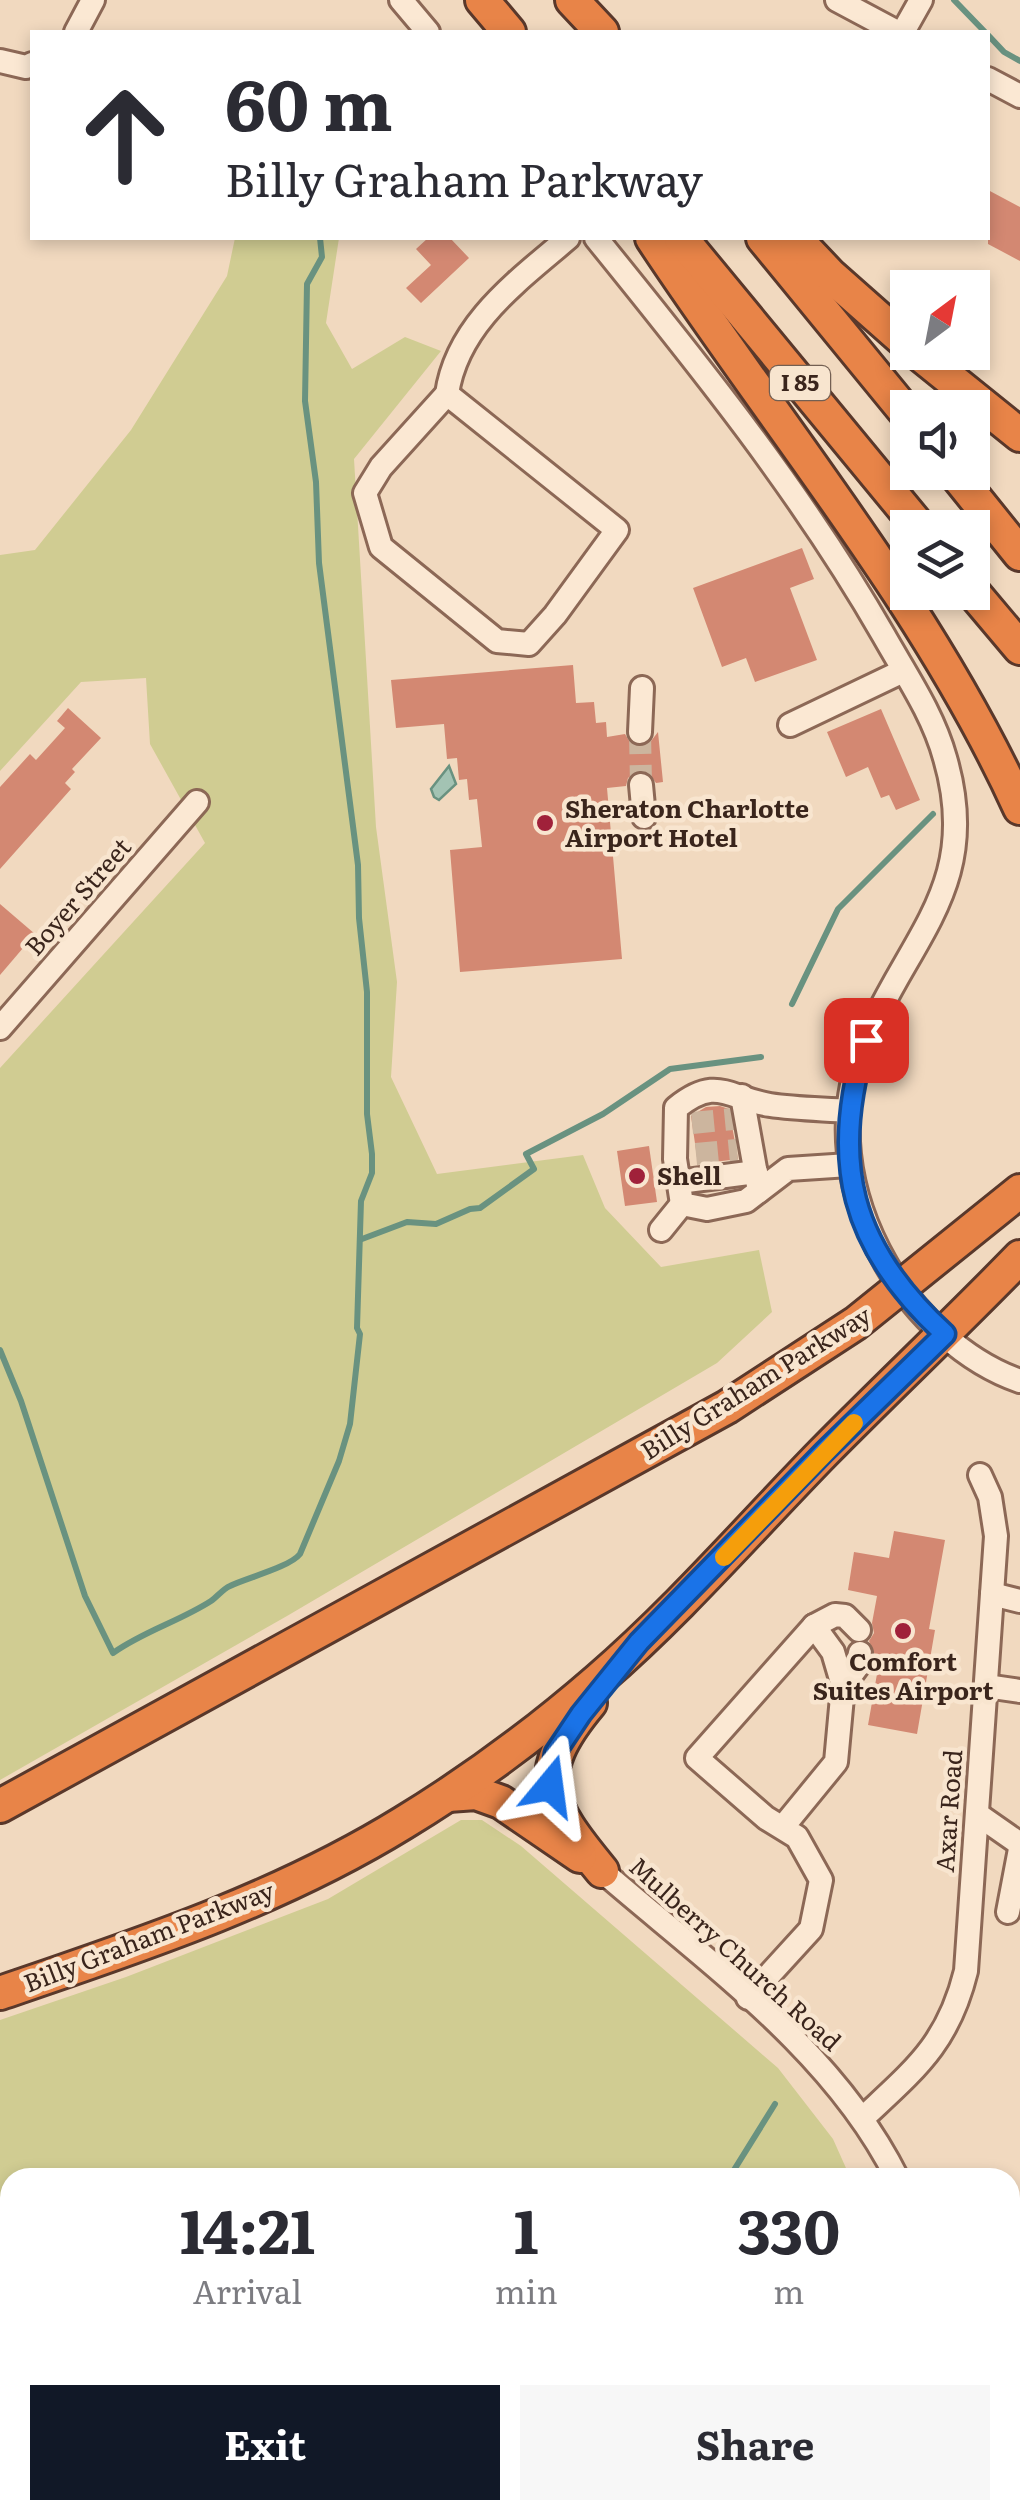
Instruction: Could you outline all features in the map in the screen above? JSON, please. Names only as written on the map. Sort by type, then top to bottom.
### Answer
[{"type":"highway","points":[[482,0],[508,30]]},
{"type":"highway","points":[[570,0],[596,30]]},
{"type":"highway","points":[[653,240],[902,599],[974,718],[1020,808]]},
{"type":"highway","name":"I 85","points":[[683,240],[905,510]]},
{"type":"highway","name":"I 85","points":[[765,240],[890,393]]},
{"type":"highway","points":[[797,240],[890,328]]},
{"type":"highway","points":[[940,370],[1020,435]]},
{"type":"highway","points":[[968,490],[1020,554]]},
{"type":"highway","points":[[989,610],[1020,648]]},
{"type":"highway","name":"Billy Graham Parkway","points":[[0,1806],[771,1380],[902,1288],[1020,1192]]},
{"type":"highway","name":"Billy Graham Parkway","points":[[0,1993],[256,1900],[329,1865],[448,1795],[530,1736],[639,1642],[1020,1257]]},
{"type":"highway","points":[[602,1871],[568,1830],[550,1786],[555,1753],[639,1642]]},
{"type":"highway","points":[[448,1795],[476,1793],[500,1802],[602,1871]]},
{"type":"street","points":[[77,30],[93,0]]},
{"type":"street","points":[[402,0],[426,30]]},
{"type":"street","points":[[837,0],[896,30]]},
{"type":"street","points":[[901,30],[921,0]]},
{"type":"street","points":[[0,61],[30,65]]},
{"type":"street","points":[[990,80],[1020,96]]},
{"type":"street","points":[[448,394],[617,530],[529,644],[497,641],[381,547],[365,493],[381,467],[448,394],[450,372],[474,326],[566,240]]},
{"type":"street","points":[[598,240],[696,361],[784,479],[862,599],[924,708],[946,759],[953,794],[953,854],[945,888],[932,920],[866,1040],[849,1111],[849,1165],[863,1220],[902,1288],[945,1334],[984,1365],[1020,1382]]},
{"type":"street","points":[[790,726],[903,671]]},
{"type":"street","points":[[640,732],[642,688]]},
{"type":"street","points":[[641,785],[644,816]]},
{"type":"street","name":"Boyer Street","points":[[0,1028],[197,802]]},
{"type":"street","points":[[661,1230],[680,1193],[686,1155],[684,1124],[676,1108],[695,1092],[723,1090],[741,1112],[744,1149],[758,1182]]},
{"type":"street","points":[[741,1112],[768,1104],[849,1111]]},
{"type":"street","points":[[680,1193],[758,1182],[788,1169],[849,1165]]},
{"type":"street","name":"Axar Road","points":[[863,2118],[918,2066],[946,2030],[966,1971],[996,1536],[990,1497],[980,1475]]},
{"type":"street","points":[[992,1594],[1020,1601]]},
{"type":"street","points":[[748,1998],[811,1928],[822,1880],[797,1837],[766,1818],[698,1758],[814,1626],[835,1614],[845,1616],[860,1642],[857,1667],[843,1686]]},
{"type":"street","points":[[782,1828],[836,1762],[843,1686],[833,1652],[814,1626]]},
{"type":"street","points":[[986,1686],[1020,1690]]},
{"type":"street","points":[[971,1894],[1014,1917],[1020,1847],[977,1814]]},
{"type":"street","name":"Mulberry Church Road","points":[[602,1871],[748,1998],[833,2080],[863,2118],[891,2168]]},
{"type":"shaded area","points":[[235,240],[339,240],[326,323],[352,369],[405,337],[441,351],[354,459],[376,827],[397,982],[391,1077],[437,1174],[583,1155],[605,1208],[661,1267],[759,1250],[772,1312],[717,1363],[0,1780],[0,1068],[205,843],[150,744],[146,678],[81,682],[0,771],[0,555],[35,550],[131,430],[227,276]]},
{"type":"shaded area","points":[[449,766],[456,784],[439,800],[431,789]]},
{"type":"shaded area","points":[[461,1820],[482,1820],[521,1846],[778,2068],[833,2139],[846,2168],[0,2168],[0,2020],[126,1977],[328,1899]]},
{"type":"building","points":[[990,191],[1020,207],[1020,261],[988,244]]},
{"type":"building","points":[[426,240],[452,240],[469,258],[421,303],[406,288],[431,265],[416,249]]},
{"type":"building","points":[[802,548],[814,579],[790,588],[817,660],[755,682],[746,658],[722,667],[693,588]]},
{"type":"building","name":"Sheraton Charlotte Airport Hotel","points":[[573,665],[576,703],[594,702],[596,723],[606,722],[607,737],[625,734],[631,744],[640,747],[648,745],[658,732],[663,782],[656,783],[648,772],[639,770],[628,778],[626,786],[607,788],[622,959],[460,972],[450,850],[482,847],[477,799],[469,800],[467,779],[459,780],[457,758],[447,759],[444,724],[396,728],[391,680]]},
{"type":"building","points":[[68,708],[101,738],[72,769],[75,772],[65,783],[71,789],[0,869],[0,787],[30,754],[36,760],[65,728],[57,721]]},
{"type":"building","points":[[881,709],[920,800],[896,810],[889,795],[881,798],[868,767],[846,777],[827,732]]},
{"type":"building","points":[[0,904],[35,934],[0,975]]},
{"type":"building","points":[[706,1107],[729,1109],[738,1159],[698,1164],[691,1116]]},
{"type":"building","name":"Shell","points":[[649,1146],[657,1202],[625,1206],[617,1151]]},
{"type":"building","name":"Comfort Suites Airport","points":[[894,1531],[945,1540],[929,1629],[935,1630],[917,1734],[868,1725],[880,1657],[875,1656],[869,1641],[874,1633],[877,1596],[848,1590],[854,1552],[889,1558]]},
{"type":"waterway","points":[[954,0],[983,30]]},
{"type":"waterway","points":[[990,37],[1020,61]]},
{"type":"waterway","points":[[0,1350],[21,1401],[85,1596],[113,1653],[199,1608],[227,1587],[278,1568],[300,1554],[339,1461],[350,1424],[360,1334],[357,1328],[361,1201],[372,1173],[367,1114],[367,992],[358,865],[319,563],[316,482],[305,401],[307,284],[322,257],[320,240]]},
{"type":"waterway","points":[[792,1004],[838,909],[933,814]]},
{"type":"waterway","points":[[362,1239],[407,1222],[436,1224],[480,1208],[534,1169],[526,1154],[603,1114],[670,1069],[761,1057]]},
{"type":"waterway","points":[[735,2168],[775,2104]]},
{"type":"tunnel","points":[[640,732],[641,785]]},
{"type":"tunnel","points":[[692,1123],[733,1119]]},
{"type":"tunnel","points":[[696,1154],[737,1150]]},
{"type":"slow traffic","points":[[724,1557],[854,1423]]},
{"type":"place","name":"Sheraton Charlotte Airport Hotel","points":[[545,823]]},
{"type":"place","name":"Shell","points":[[637,1176]]},
{"type":"place","name":"Comfort Suites Airport","points":[[903,1631]]},
{"type":"route","points":[[550,1786],[555,1753],[639,1642],[945,1334],[891,1274],[871,1238],[852,1188],[848,1116],[866,1040]]}]
